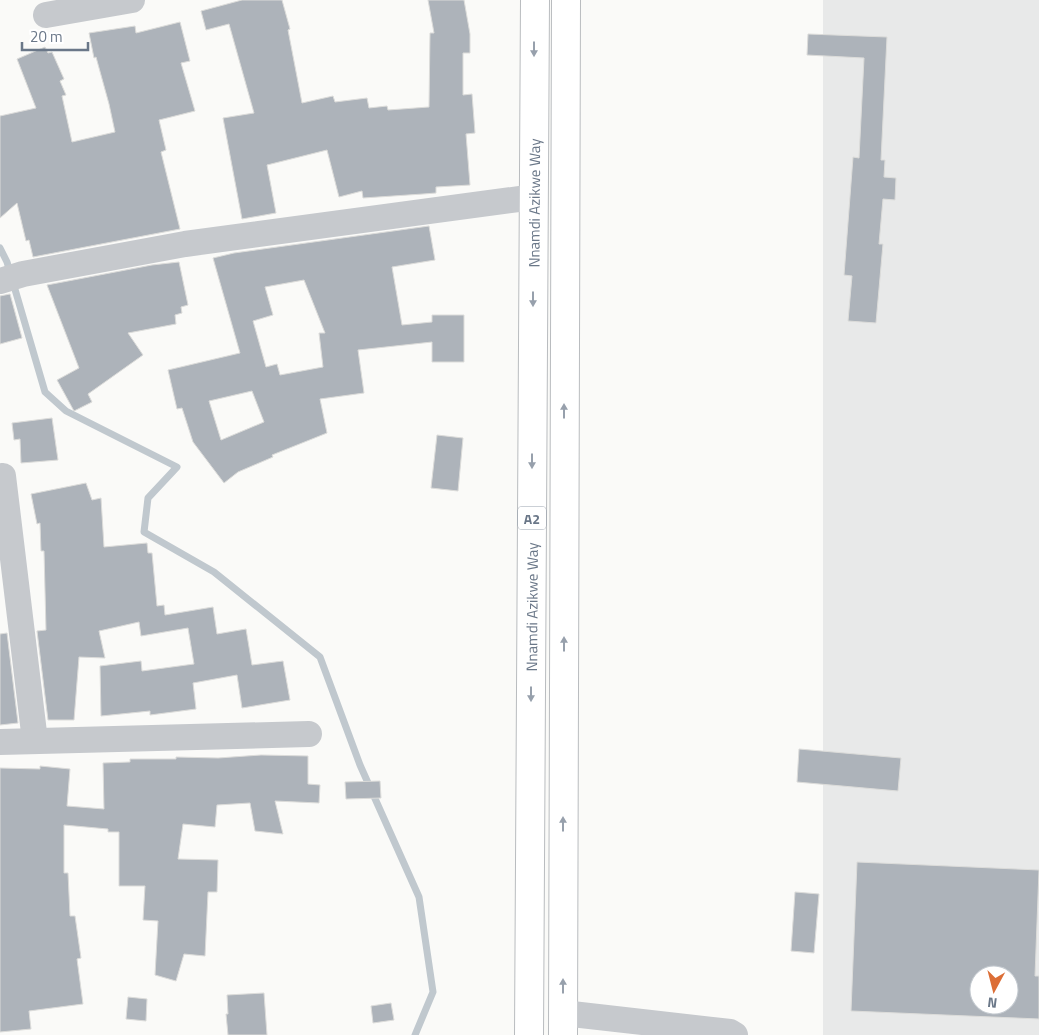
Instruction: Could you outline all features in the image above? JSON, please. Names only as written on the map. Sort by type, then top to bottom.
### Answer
[{"type":"highway","name":"Nnamdi Azikwe Way","points":[[529,1035],[535,0]]},
{"type":"highway","name":"Nnamdi Azikwe Way","points":[[563,1024],[566,0]]},
{"type":"street","points":[[46,15],[132,0]]},
{"type":"street","points":[[12,278],[185,244],[534,197]]},
{"type":"street","points":[[3,476],[35,741]]},
{"type":"street","points":[[0,742],[309,734]]},
{"type":"street","points":[[563,1024],[730,1032],[735,1035]]},
{"type":"shaded area","points":[[823,0],[1039,0],[1039,1035],[823,1035]]},
{"type":"building","points":[[242,0],[282,0],[290,29],[288,30],[302,103],[333,96],[335,102],[367,98],[369,108],[387,106],[388,110],[429,107],[430,33],[434,33],[428,0],[464,0],[470,34],[470,53],[463,53],[463,95],[472,94],[475,133],[466,134],[470,185],[436,187],[436,193],[363,198],[362,191],[339,197],[327,150],[267,165],[276,213],[242,219],[223,118],[254,113],[229,24],[206,30],[201,11]]},
{"type":"building","points":[[180,22],[190,61],[181,63],[195,111],[159,120],[166,150],[161,152],[180,229],[33,257],[29,240],[26,241],[17,203],[0,218],[0,116],[36,108],[17,59],[45,47],[48,53],[52,52],[64,79],[60,81],[66,95],[62,96],[72,142],[115,132],[96,57],[94,58],[89,33],[135,26],[136,33]]},
{"type":"building","points":[[808,34],[887,37],[881,160],[885,160],[884,177],[896,178],[895,200],[883,199],[879,244],[883,244],[876,323],[848,321],[852,276],[844,275],[853,157],[859,158],[864,58],[807,55]]},
{"type":"building","points":[[429,226],[435,260],[392,267],[402,325],[432,322],[432,315],[464,315],[464,362],[432,362],[432,342],[358,350],[364,393],[320,399],[327,433],[272,455],[273,457],[238,472],[224,483],[193,442],[182,408],[177,409],[168,370],[240,353],[213,258],[234,253]],"holes":[[[304,280],[325,333],[319,333],[323,367],[280,375],[277,364],[266,367],[253,321],[273,315],[265,287]],[[252,391],[264,422],[221,440],[209,401]]]},
{"type":"building","points":[[179,262],[188,305],[181,307],[182,313],[175,315],[176,324],[128,333],[143,355],[88,394],[92,402],[74,411],[57,380],[79,368],[47,285],[152,265]]},
{"type":"building","points":[[10,294],[22,338],[0,344],[0,296]]},
{"type":"building","points":[[52,418],[58,460],[21,463],[20,439],[14,440],[12,423]]},
{"type":"building","points":[[437,435],[463,438],[458,491],[431,488]]},
{"type":"building","points":[[86,483],[92,500],[101,498],[104,547],[147,543],[148,553],[152,553],[157,606],[164,605],[165,615],[213,607],[217,634],[246,629],[252,665],[283,661],[290,700],[242,708],[237,675],[193,683],[196,709],[150,715],[150,711],[101,716],[100,666],[141,661],[142,671],[194,664],[188,628],[141,636],[139,622],[99,631],[105,658],[79,657],[74,720],[48,720],[37,631],[46,630],[44,551],[41,551],[40,523],[37,524],[31,494]]},
{"type":"building","points":[[7,633],[18,723],[0,725],[0,634]]},
{"type":"building","points":[[799,749],[901,758],[898,791],[797,782]]},
{"type":"building","points":[[261,755],[308,756],[308,784],[320,785],[319,803],[275,801],[283,834],[255,831],[250,803],[217,805],[215,827],[183,824],[178,859],[218,860],[217,892],[208,892],[205,956],[184,954],[176,981],[155,975],[158,921],[143,920],[145,886],[119,886],[119,832],[108,832],[108,829],[64,825],[64,873],[68,873],[70,916],[75,916],[81,958],[77,959],[83,1004],[29,1011],[31,1029],[0,1032],[0,768],[40,769],[40,766],[70,769],[67,806],[104,809],[103,763],[130,762],[130,759],[218,758]]},
{"type":"building","points":[[380,781],[381,798],[346,799],[345,782]]},
{"type":"building","points":[[857,862],[1039,870],[1035,976],[1039,976],[1039,1019],[851,1011]]},
{"type":"building","points":[[795,892],[819,894],[814,953],[791,951]]},
{"type":"building","points":[[264,993],[267,1035],[228,1035],[227,995]]},
{"type":"building","points":[[128,997],[147,999],[146,1021],[126,1019]]},
{"type":"building","points":[[391,1003],[394,1020],[373,1023],[371,1006]]},
{"type":"waterway","points":[[0,248],[7,262],[45,392],[66,411],[177,467],[148,498],[144,532],[214,572],[320,657],[360,765],[419,897],[433,992],[415,1035]]}]
